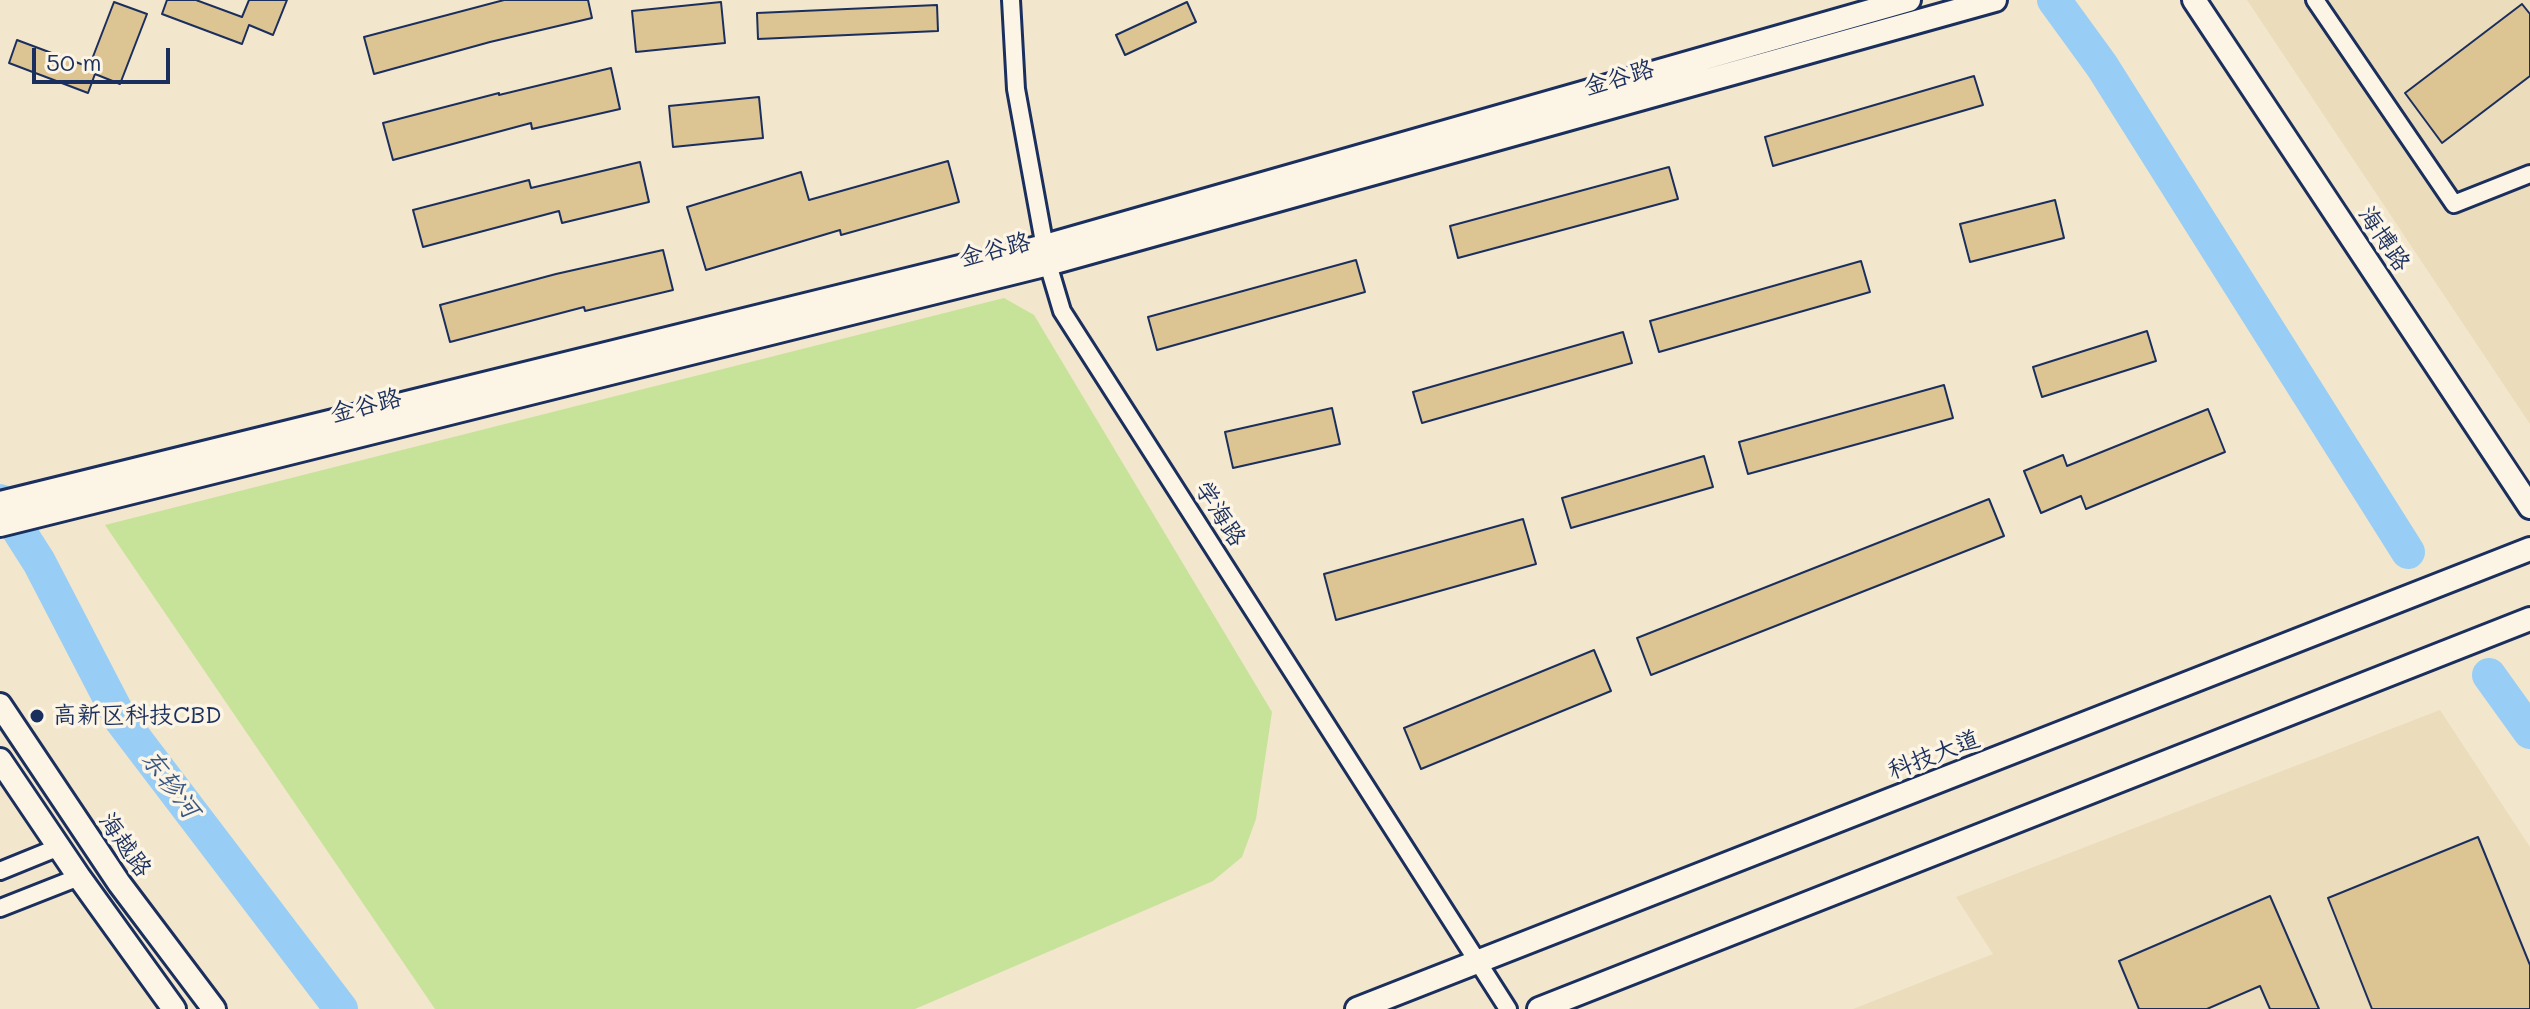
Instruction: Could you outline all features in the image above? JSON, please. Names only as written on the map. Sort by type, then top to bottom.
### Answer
[{"type":"street","name":"学海路","points":[[1011,0],[1016,89],[1046,255],[1062,311],[1508,1009]]},
{"type":"street","name":"金谷路","points":[[1046,255],[1909,0]]},
{"type":"street","name":"金谷路","points":[[0,503],[51,500],[1046,255],[1995,0]]},
{"type":"street","name":"海博路","points":[[2194,0],[2530,507]]},
{"type":"street","points":[[2315,0],[2454,204],[2530,174]]},
{"type":"street","name":"金谷路","points":[[0,525],[51,500]]},
{"type":"street","name":"科技大道","points":[[1357,1009],[2530,549]]},
{"type":"street","points":[[1539,1009],[2530,619]]},
{"type":"street","name":"海越路","points":[[0,705],[119,883],[214,1009]]},
{"type":"street","points":[[0,760],[174,1009]]},
{"type":"street","points":[[0,871],[59,847]]},
{"type":"street","points":[[0,908],[79,877]]},
{"type":"shaded area","points":[[2247,0],[2530,0],[2530,424]]},
{"type":"shaded area","points":[[2440,710],[2530,847],[2530,1009],[1853,1009],[1993,954],[1956,897]]},
{"type":"green space","points":[[1004,298],[1034,315],[1272,712],[1256,819],[1242,857],[1213,881],[915,1009],[435,1009],[105,525]]},
{"type":"building","points":[[167,0],[196,0],[242,17],[249,0],[287,0],[273,35],[249,25],[242,44],[162,14]]},
{"type":"building","points":[[504,0],[588,0],[592,18],[374,74],[364,37]]},
{"type":"building","points":[[114,2],[147,14],[120,84],[95,74],[88,93],[9,63],[17,40],[89,67]]},
{"type":"building","points":[[721,2],[725,43],[636,52],[632,11]]},
{"type":"building","points":[[1187,2],[1196,22],[1125,55],[1116,35]]},
{"type":"building","points":[[2522,4],[2530,14],[2530,76],[2442,143],[2405,93]]},
{"type":"building","points":[[937,5],[938,31],[758,39],[757,13]]},
{"type":"building","points":[[611,68],[620,109],[532,129],[531,123],[393,160],[383,123]]},
{"type":"building","points":[[1974,76],[1983,105],[1773,166],[1765,137]]},
{"type":"building","points":[[759,97],[763,138],[673,147],[669,106]]},
{"type":"building","points":[[948,161],[959,202],[841,235],[840,230],[706,270],[687,207],[801,172],[809,200]]},
{"type":"building","points":[[640,162],[649,202],[562,223],[559,211],[423,247],[413,210],[529,180],[531,188]]},
{"type":"building","points":[[1669,167],[1678,199],[1458,258],[1450,226]]},
{"type":"building","points":[[2055,200],[2064,238],[1970,262],[1960,224]]},
{"type":"building","points":[[663,250],[673,290],[585,311],[584,307],[450,342],[440,305]]},
{"type":"building","points":[[1356,260],[1365,292],[1157,350],[1148,317]]},
{"type":"building","points":[[1861,261],[1870,292],[1659,352],[1650,321]]},
{"type":"building","points":[[2147,331],[2156,361],[2042,397],[2033,367]]},
{"type":"building","points":[[1623,332],[1632,363],[1422,423],[1413,392]]},
{"type":"building","points":[[1944,385],[1953,418],[1748,474],[1739,442]]},
{"type":"building","points":[[1332,408],[1340,444],[1233,468],[1225,432]]},
{"type":"building","points":[[2208,409],[2225,452],[2086,509],[2081,496],[2041,513],[2024,471],[2063,455],[2067,466]]},
{"type":"building","points":[[1704,456],[1713,487],[1571,528],[1562,498]]},
{"type":"building","points":[[1989,499],[2004,536],[1651,675],[1637,638]]},
{"type":"building","points":[[1523,519],[1536,564],[1336,620],[1324,574]]},
{"type":"building","points":[[1594,650],[1611,691],[1421,769],[1404,728]]},
{"type":"building","points":[[2478,837],[2530,965],[2530,1009],[2372,1009],[2328,898]]},
{"type":"building","points":[[2270,896],[2319,1009],[2270,1009],[2260,986],[2207,1009],[2139,1009],[2119,961]]},
{"type":"waterway","points":[[2054,0],[2102,66],[2408,552]]},
{"type":"waterway","name":"东轸河","points":[[0,501],[39,562],[121,720],[341,1009]]},
{"type":"waterway","points":[[2489,675],[2530,732]]},
{"type":"place","name":"高新区科技CBD","points":[[37,716]]}]
